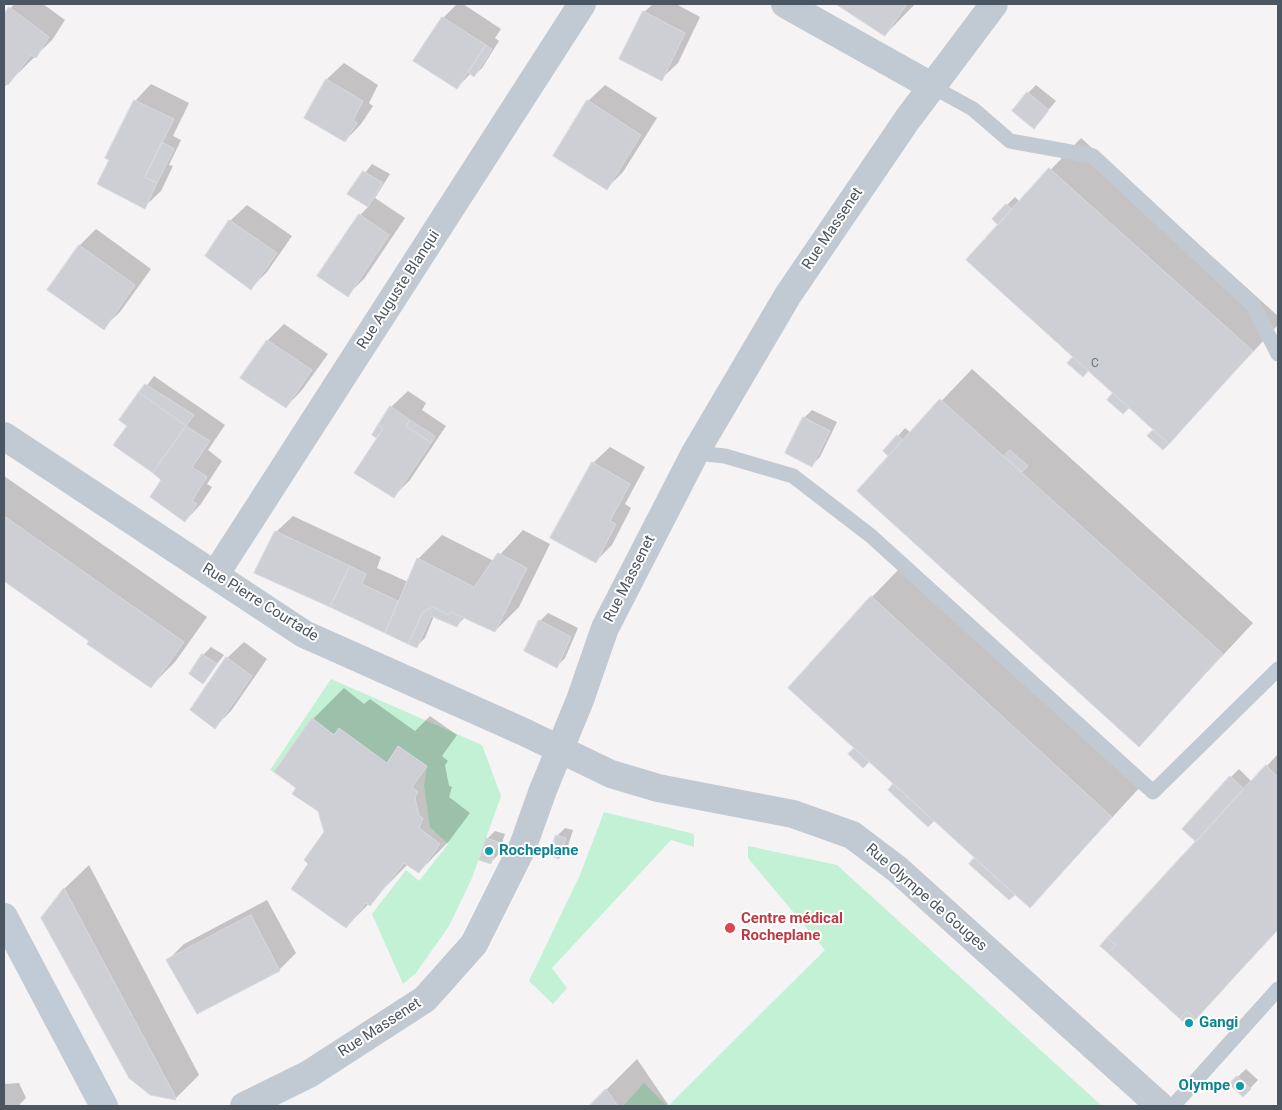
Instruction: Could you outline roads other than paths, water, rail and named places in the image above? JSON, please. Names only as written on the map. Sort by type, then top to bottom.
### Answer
[{"type":"main road","points":[[4,917],[104,1106]]},
{"type":"street","name":"Rue Auguste Blanqui","points":[[215,575],[582,4]]},
{"type":"street","points":[[785,4],[933,87]]},
{"type":"street","name":"Rue Massenet","points":[[244,1106],[309,1074],[425,999],[474,944],[523,846],[542,790],[561,750],[605,628],[694,453],[788,295],[933,87],[994,4]]},
{"type":"street","name":"Rue Pierre Courtade","points":[[4,436],[304,634],[561,750]]},
{"type":"street","name":"Rue Olympe de Gouges","points":[[561,750],[610,774],[658,788],[793,814],[852,835],[897,869],[1160,1106]]},
{"type":"lane","points":[[933,87],[973,109],[1010,140],[1093,156],[1253,305],[1278,354]]},
{"type":"lane","points":[[694,453],[725,456],[793,476],[812,490],[871,536],[1153,792],[1278,669]]},
{"type":"lane","points":[[1173,1106],[1278,989]]},
{"type":"place","name":"Rocheplane","points":[[489,851]]},
{"type":"place","name":"Centre médical Rocheplane","points":[[730,928]]},
{"type":"place","name":"Gangi","points":[[1189,1023]]},
{"type":"place","name":"Olympe","points":[[1240,1086]]}]
